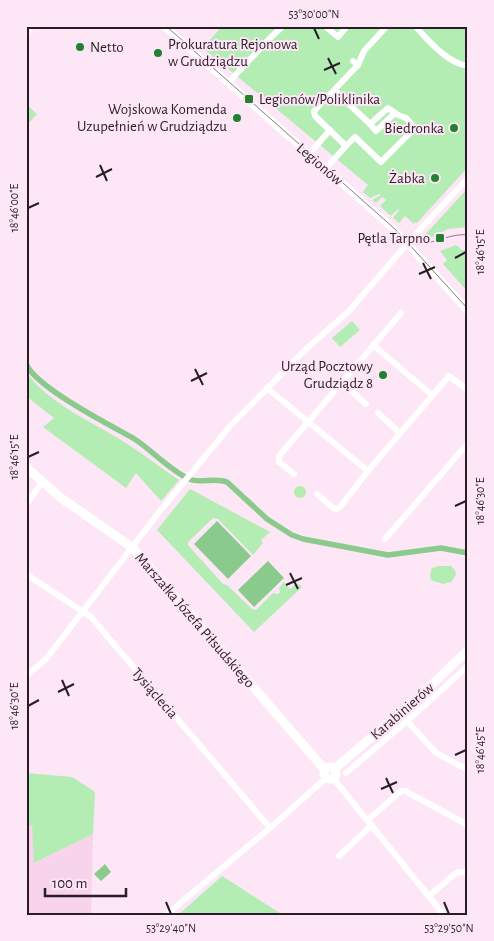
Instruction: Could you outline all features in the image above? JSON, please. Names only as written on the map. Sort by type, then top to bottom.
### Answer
[{"type":"main road","name":"Marszałka Józefa Piłsudskiego","points":[[26,467],[61,498],[133,548],[330,773]]},
{"type":"main road","name":"Karabinierów","points":[[330,773],[401,714],[468,650]]},
{"type":"street","points":[[26,33],[32,26]]},
{"type":"street","name":"Legionów","points":[[164,26],[407,243],[468,311]]},
{"type":"street","points":[[228,83],[268,39],[283,26]]},
{"type":"street","points":[[325,26],[338,37],[347,26]]},
{"type":"street","points":[[346,146],[315,116],[314,112],[335,91],[364,51],[387,26]]},
{"type":"street","points":[[415,26],[451,59],[468,66]]},
{"type":"street","points":[[325,169],[355,137],[382,162],[415,128],[406,118],[395,113],[390,108],[387,108],[370,124],[335,91]]},
{"type":"street","points":[[309,154],[330,130]]},
{"type":"street","points":[[26,676],[46,659],[231,425],[305,350],[348,312],[407,243],[468,178]]},
{"type":"street","points":[[294,474],[279,462],[278,458],[401,312]]},
{"type":"street","points":[[373,345],[432,395]]},
{"type":"street","points":[[317,494],[333,508],[337,509],[449,376],[462,386],[468,388]]},
{"type":"street","points":[[341,382],[366,404]]},
{"type":"street","points":[[267,388],[368,471]]},
{"type":"street","points":[[378,414],[400,433]]},
{"type":"street","points":[[385,539],[468,443]]},
{"type":"street","points":[[26,505],[42,482]]},
{"type":"street","name":"Tysiąclecia","points":[[26,574],[83,612],[99,626],[270,828]]},
{"type":"street","points":[[346,773],[408,721],[468,666]]},
{"type":"street","points":[[401,714],[436,753],[468,770]]},
{"type":"street","name":"Marszałka Józefa Piłsudskiego","points":[[330,773],[444,915]]},
{"type":"street","name":"Karabinierów","points":[[166,915],[270,828],[330,773]]},
{"type":"street","points":[[339,856],[400,792],[405,791],[468,826]]},
{"type":"street","points":[[429,896],[456,873],[468,873]]},
{"type":"shaded area","points":[[222,26],[468,26],[468,167],[417,223],[415,222],[414,224],[405,216],[399,223],[393,218],[398,209],[391,216],[380,206],[386,200],[382,197],[376,203],[372,200],[381,195],[370,198],[363,192],[368,185],[203,48]]},
{"type":"shaded area","points":[[26,104],[37,114],[26,126]]},
{"type":"shaded area","points":[[468,188],[468,227],[448,229],[428,239],[422,238]]},
{"type":"shaded area","points":[[456,245],[462,250],[468,251],[468,292],[443,264],[447,260],[440,251]]},
{"type":"shaded area","points":[[352,321],[360,330],[340,347],[332,338]]},
{"type":"shaded area","points":[[26,372],[36,384],[60,404],[129,445],[179,480],[161,501],[136,473],[126,488],[43,427],[54,418],[26,396]]},
{"type":"shaded area","points":[[302,486],[305,487],[305,497],[298,498],[295,497],[294,490],[295,487]]},
{"type":"shaded area","points":[[190,489],[270,532],[261,540],[263,543],[253,555],[218,519],[213,518],[188,542],[188,545],[223,584],[227,585],[252,609],[256,610],[273,593],[278,594],[280,592],[279,588],[284,582],[290,589],[297,583],[302,587],[254,632],[157,530]]},
{"type":"shaded area","points":[[217,521],[251,556],[228,579],[194,544]]},
{"type":"shaded area","points":[[268,561],[284,578],[254,607],[238,590]]},
{"type":"shaded area","points":[[451,566],[455,570],[456,575],[451,582],[443,584],[431,580],[432,568]]},
{"type":"shaded area","points":[[26,773],[72,777],[95,792],[93,834],[34,863],[32,825],[26,825]]},
{"type":"shaded area","points":[[26,825],[32,825],[35,863],[93,834],[91,915],[26,915]]},
{"type":"shaded area","points":[[105,864],[111,872],[101,881],[94,874]]},
{"type":"shaded area","points":[[222,876],[283,915],[178,915]]},
{"type":"waterway","points":[[26,364],[44,384],[91,415],[133,438],[181,475],[198,481],[217,480],[227,482],[267,519],[292,535],[303,539],[388,555],[441,548],[468,553]]},
{"type":"tram line","points":[[166,26],[396,230],[468,309]]},
{"type":"tram line","points":[[405,241],[420,244],[452,236],[468,235]]},
{"type":"place","name":"Netto","points":[[80,47]]},
{"type":"place","name":"Prokuratura Rejonowa w Grudziądzu","points":[[158,53]]},
{"type":"place","name":"Legionów/Poliklinika","points":[[249,99]]},
{"type":"place","name":"Wojskowa Komenda Uzupełnień w Grudziądzu","points":[[237,118]]},
{"type":"place","name":"Biedronka","points":[[454,128]]},
{"type":"place","name":"Żabka","points":[[435,178]]},
{"type":"place","name":"Pętla Tarpno","points":[[440,238]]},
{"type":"place","name":"Urząd Pocztowy Grudziądz 8","points":[[383,375]]}]
